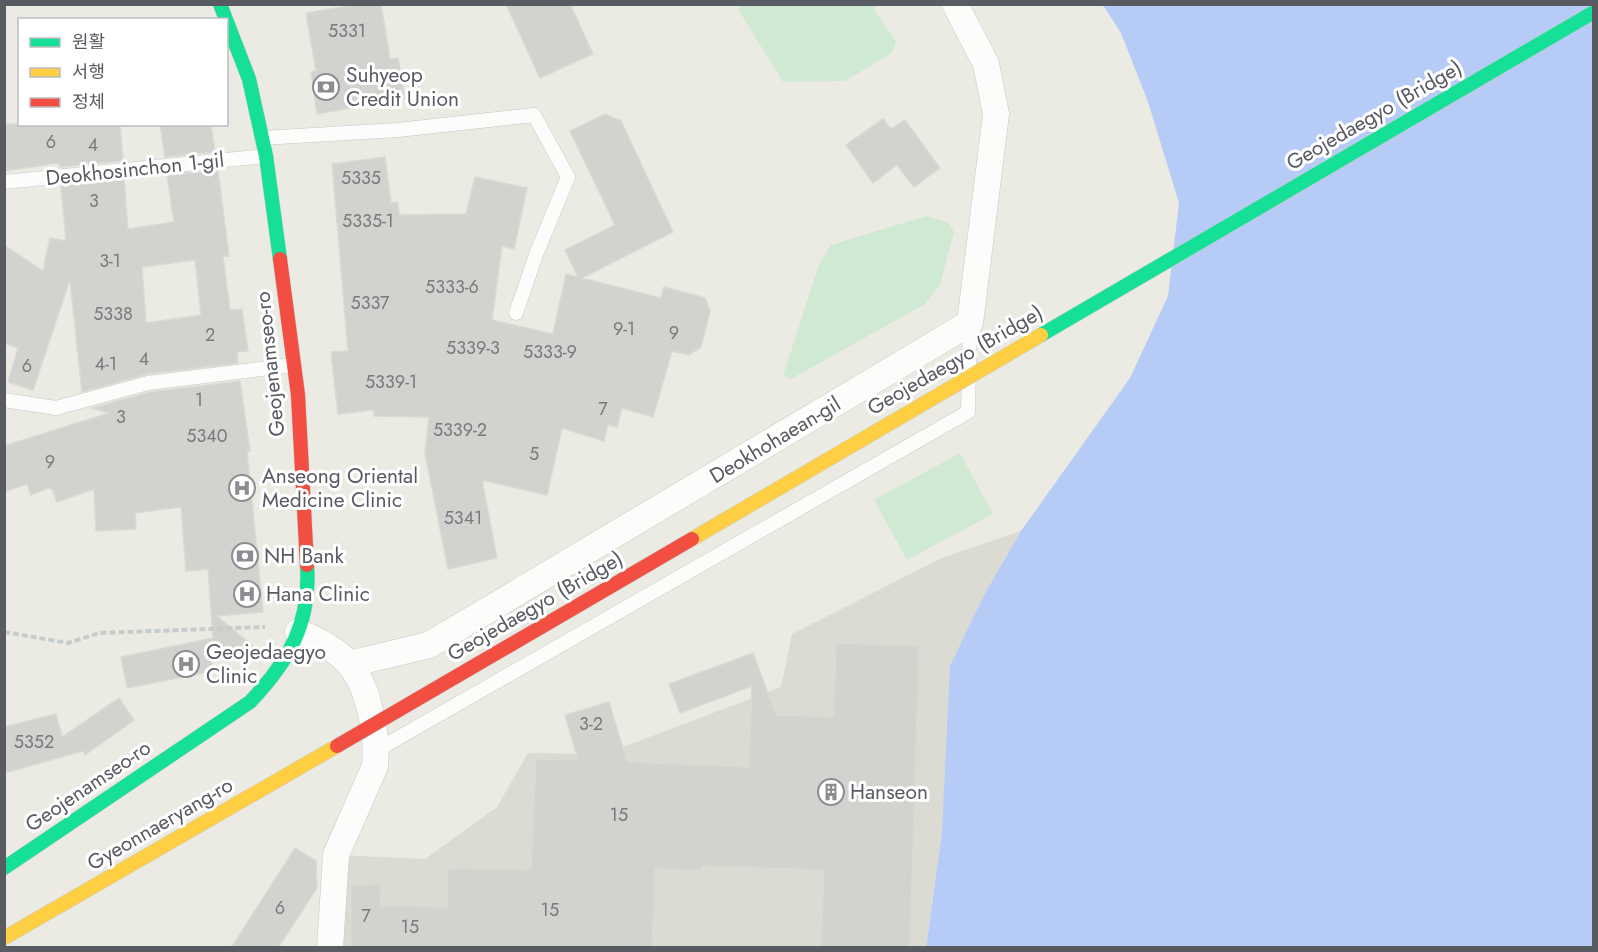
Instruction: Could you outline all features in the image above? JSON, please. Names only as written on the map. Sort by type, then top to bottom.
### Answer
[{"type":"street","name":"Geojenamseo-ro","points":[[220,4],[225,18]]},
{"type":"street","points":[[955,4],[986,64],[996,114],[970,323]]},
{"type":"street","name":"Geojedaegyo (Bridge)","points":[[338,746],[1593,12]]},
{"type":"street","name":"Geojenamseo-ro","points":[[4,868],[250,702],[277,674],[298,632],[309,594],[298,395],[266,156],[249,79],[228,25]]},
{"type":"street","name":"Deokhohaean-gil","points":[[350,664],[429,645],[970,323]]},
{"type":"street","points":[[298,632],[321,642],[350,664],[366,696],[377,750],[375,766],[336,855],[330,948]]},
{"type":"street","name":"Gyeonnaeryang-ro","points":[[4,938],[338,746]]},
{"type":"lane","points":[[262,138],[398,130],[534,116],[568,177],[537,252],[516,314]]},
{"type":"lane","name":"Deokhosinchon 1-gil","points":[[4,182],[266,156]]},
{"type":"lane","points":[[377,750],[968,412],[970,323]]},
{"type":"lane","points":[[4,400],[56,408],[148,382],[293,365]]},
{"type":"path","points":[[4,632],[68,643],[99,633],[256,626],[298,632]]},
{"type":"shaded area","points":[[1021,531],[984,595],[942,832],[926,947],[330,948],[336,855],[425,859],[497,807],[528,753],[605,754],[781,687],[792,634],[944,557]]},
{"type":"green space","points":[[741,5],[875,5],[874,10],[896,41],[892,53],[845,81],[783,82],[739,11]]},
{"type":"green space","points":[[926,216],[949,223],[954,232],[940,285],[925,304],[791,379],[783,376],[819,264],[831,245]]},
{"type":"green space","points":[[960,453],[993,514],[907,560],[874,500]]},
{"type":"water","points":[[1103,5],[1593,5],[1593,947],[926,948],[942,832],[950,666],[984,595],[1021,531],[1130,378],[1168,296],[1179,203],[1148,102],[1121,33]]},
{"type":"building","points":[[359,4],[381,4],[390,59],[398,58],[405,99],[317,114],[311,72],[316,71],[306,13]]},
{"type":"building","points":[[506,4],[570,4],[593,54],[540,78]]},
{"type":"building","points":[[605,114],[621,121],[673,232],[582,278],[661,298],[664,287],[705,298],[710,311],[701,347],[689,355],[672,351],[653,417],[622,408],[617,427],[608,425],[604,441],[562,428],[547,495],[482,480],[497,558],[448,569],[425,453],[429,417],[374,416],[374,410],[338,414],[331,352],[348,351],[332,164],[385,157],[391,203],[398,202],[399,215],[466,214],[475,177],[527,188],[514,249],[502,246],[492,320],[553,334],[566,274],[578,277],[565,250],[615,225],[570,131]]},
{"type":"building","points":[[883,119],[891,129],[905,120],[940,168],[914,187],[897,165],[873,183],[846,145]]},
{"type":"building","points":[[4,124],[120,126],[123,161],[60,167],[59,163],[4,171]]},
{"type":"building","points":[[160,126],[211,126],[215,152],[165,157]]},
{"type":"building","points":[[218,170],[229,256],[223,256],[230,310],[242,309],[248,351],[237,352],[238,363],[147,374],[82,392],[70,279],[33,390],[8,382],[18,348],[4,343],[4,245],[43,271],[50,238],[66,241],[61,185],[124,179],[128,229],[174,222],[167,175]],"holes":[[[195,260],[201,315],[146,323],[142,267]]]},
{"type":"building","points":[[240,381],[250,451],[247,451],[263,612],[217,616],[265,656],[264,659],[217,654],[208,672],[127,688],[121,657],[213,638],[208,569],[186,571],[181,507],[135,513],[136,529],[96,531],[94,489],[57,502],[51,487],[31,495],[27,484],[4,492],[4,446],[109,413],[92,408],[150,392]]},
{"type":"building","points":[[836,643],[919,646],[910,948],[821,948],[824,870],[703,866],[702,870],[655,869],[652,948],[351,948],[351,885],[380,884],[381,906],[447,907],[448,868],[531,870],[536,759],[578,760],[565,715],[609,702],[627,762],[749,767],[752,686],[680,713],[669,684],[753,653],[776,715],[834,717]]},
{"type":"building","points":[[119,698],[134,720],[85,755],[83,751],[4,773],[4,727],[56,714],[62,737]]},
{"type":"building","points":[[295,848],[316,861],[317,888],[278,948],[231,948]]},
{"type":"traffic: fast","points":[[220,4],[225,18]]},
{"type":"traffic: fast","points":[[1041,335],[1594,12]]},
{"type":"traffic: fast","points":[[228,25],[249,79],[266,156],[280,259]]},
{"type":"traffic: fast","points":[[4,868],[250,702],[276,671],[295,640],[305,605],[307,565]]},
{"type":"traffic: slow","points":[[692,539],[1041,335]]},
{"type":"traffic: slow","points":[[4,938],[337,746]]},
{"type":"traffic: jam","points":[[280,259],[298,395],[307,565]]},
{"type":"traffic: jam","points":[[337,746],[692,539]]},
{"type":"place","name":"Suhyeop Credit Union","points":[[326,87]]},
{"type":"place","name":"Anseong Oriental Medicine Clinic","points":[[242,488]]},
{"type":"place","name":"NH Bank","points":[[245,556]]},
{"type":"place","name":"Hana Clinic","points":[[247,594]]},
{"type":"place","name":"Geojedaegyo Clinic","points":[[186,664]]},
{"type":"place","name":"Hanseon","points":[[831,792]]}]
